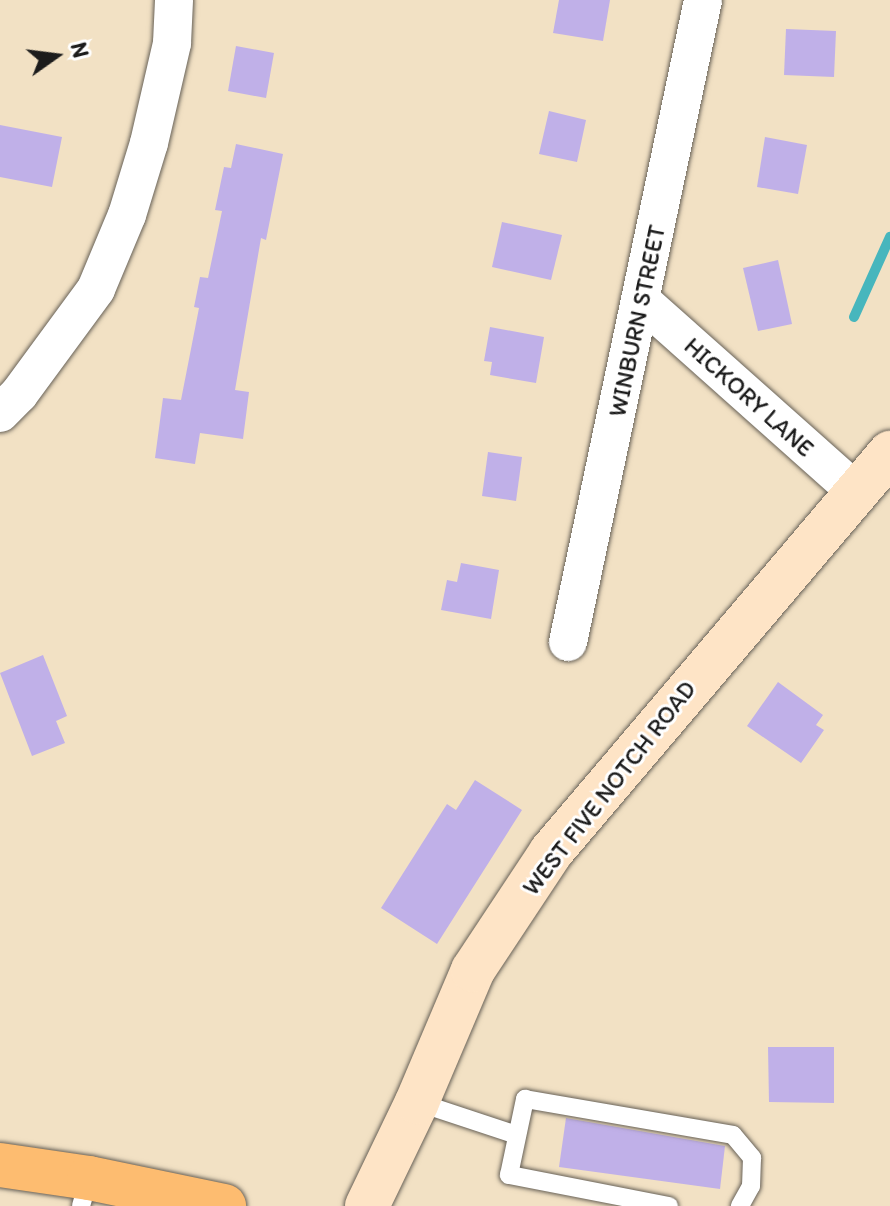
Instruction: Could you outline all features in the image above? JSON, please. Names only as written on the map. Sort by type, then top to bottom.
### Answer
[{"type":"main road","points":[[0,1165],[85,1192],[224,1206]]},
{"type":"street","points":[[0,413],[19,394],[96,289],[122,228],[149,143],[172,43],[174,0]]},
{"type":"street","name":"WINBURN STREET","points":[[568,642],[703,0]]},
{"type":"street","name":"HICKORY LANE","points":[[642,301],[856,492]]},
{"type":"street","name":"WEST FIVE NOTCH ROAD","points":[[367,1206],[417,1102],[473,970],[551,852],[890,453]]},
{"type":"lane","points":[[669,1206],[509,1175],[525,1099],[733,1135],[752,1158],[751,1186],[740,1206]]},
{"type":"lane","points":[[417,1102],[517,1135]]},
{"type":"building","points":[[559,0],[610,0],[603,41],[553,33]]},
{"type":"building","points":[[786,29],[836,31],[834,77],[784,75]]},
{"type":"building","points":[[236,46],[274,53],[266,98],[228,91]]},
{"type":"building","points":[[549,111],[586,120],[577,162],[539,154]]},
{"type":"building","points":[[0,125],[62,137],[52,187],[0,177]]},
{"type":"building","points":[[765,137],[807,145],[798,194],[757,187]]},
{"type":"building","points":[[236,144],[283,154],[266,240],[261,238],[235,390],[249,392],[243,439],[200,433],[195,464],[155,458],[163,398],[181,400],[199,308],[194,307],[200,277],[208,278],[222,211],[215,210],[224,167],[231,168]]},
{"type":"building","points":[[502,222],[562,235],[551,280],[492,267]]},
{"type":"building","points":[[778,260],[792,324],[758,331],[743,268]]},
{"type":"building","points":[[490,327],[544,337],[536,383],[490,375],[492,362],[484,361]]},
{"type":"building","points":[[488,452],[522,457],[516,501],[482,496]]},
{"type":"building","points":[[461,563],[499,570],[491,619],[441,610],[447,580],[457,582]]},
{"type":"building","points":[[43,655],[67,716],[56,721],[65,743],[32,756],[0,673]]},
{"type":"building","points":[[778,682],[823,715],[816,725],[824,730],[801,763],[747,726]]},
{"type":"building","points":[[475,780],[522,810],[437,944],[381,908],[447,804],[456,810]]},
{"type":"building","points":[[768,1047],[834,1047],[834,1103],[769,1102]]},
{"type":"building","points":[[566,1118],[725,1146],[720,1189],[559,1167]]},
{"type":"waterway","points":[[854,317],[890,237]]}]
